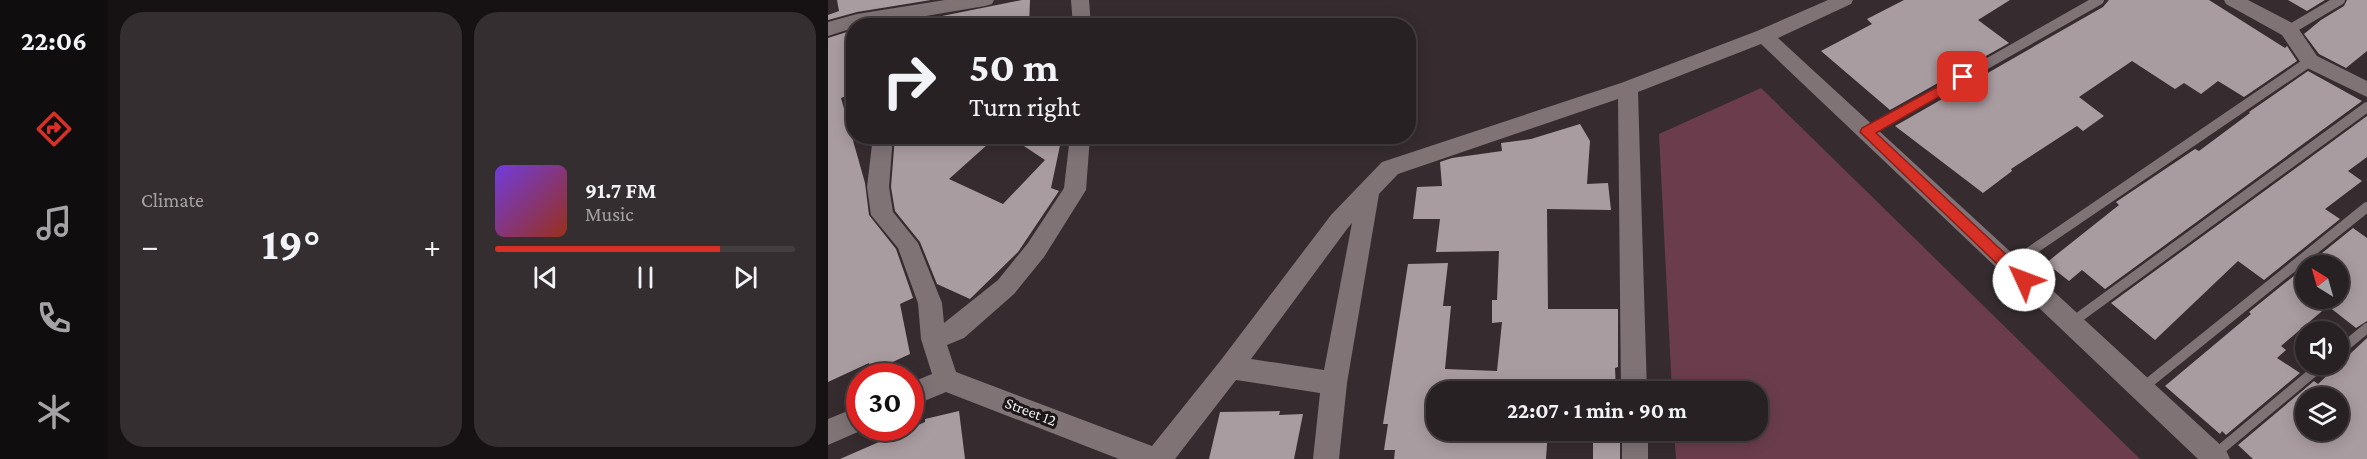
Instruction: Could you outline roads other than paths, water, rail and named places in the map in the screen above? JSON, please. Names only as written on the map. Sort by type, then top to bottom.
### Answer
[{"type":"street","points":[[886,18],[985,0]]},
{"type":"street","points":[[1080,0],[1081,18]]},
{"type":"street","points":[[1158,459],[1230,368],[1339,222],[1390,168],[1628,88],[1764,36],[1844,0]]},
{"type":"street","points":[[2235,0],[2289,30],[2310,62],[2367,90]]},
{"type":"street","points":[[828,29],[846,25]]},
{"type":"street","points":[[1764,36],[2215,457]]},
{"type":"street","points":[[1628,88],[1634,381]]},
{"type":"street","points":[[882,144],[878,188],[882,215],[907,243],[930,303],[933,339],[946,380],[924,389]]},
{"type":"street","points":[[933,339],[955,330],[1006,287],[1036,250],[1076,190],[1079,144]]},
{"type":"street","points":[[1326,459],[1334,383],[1369,190]]},
{"type":"street","points":[[1230,368],[1334,383]]},
{"type":"street","name":"Street 12","points":[[946,380],[1152,459]]},
{"type":"street","points":[[828,432],[846,424]]},
{"type":"street","points":[[1635,441],[1635,459]]},
{"type":"lane","points":[[1867,132],[2099,0]]},
{"type":"lane","points":[[2289,30],[2340,0]]},
{"type":"lane","points":[[2009,266],[2310,62]]},
{"type":"lane","points":[[2071,324],[2367,107]]},
{"type":"lane","points":[[2141,390],[2367,207]]},
{"type":"lane","points":[[2349,343],[2367,328]]},
{"type":"lane","points":[[2215,457],[2310,375]]}]
